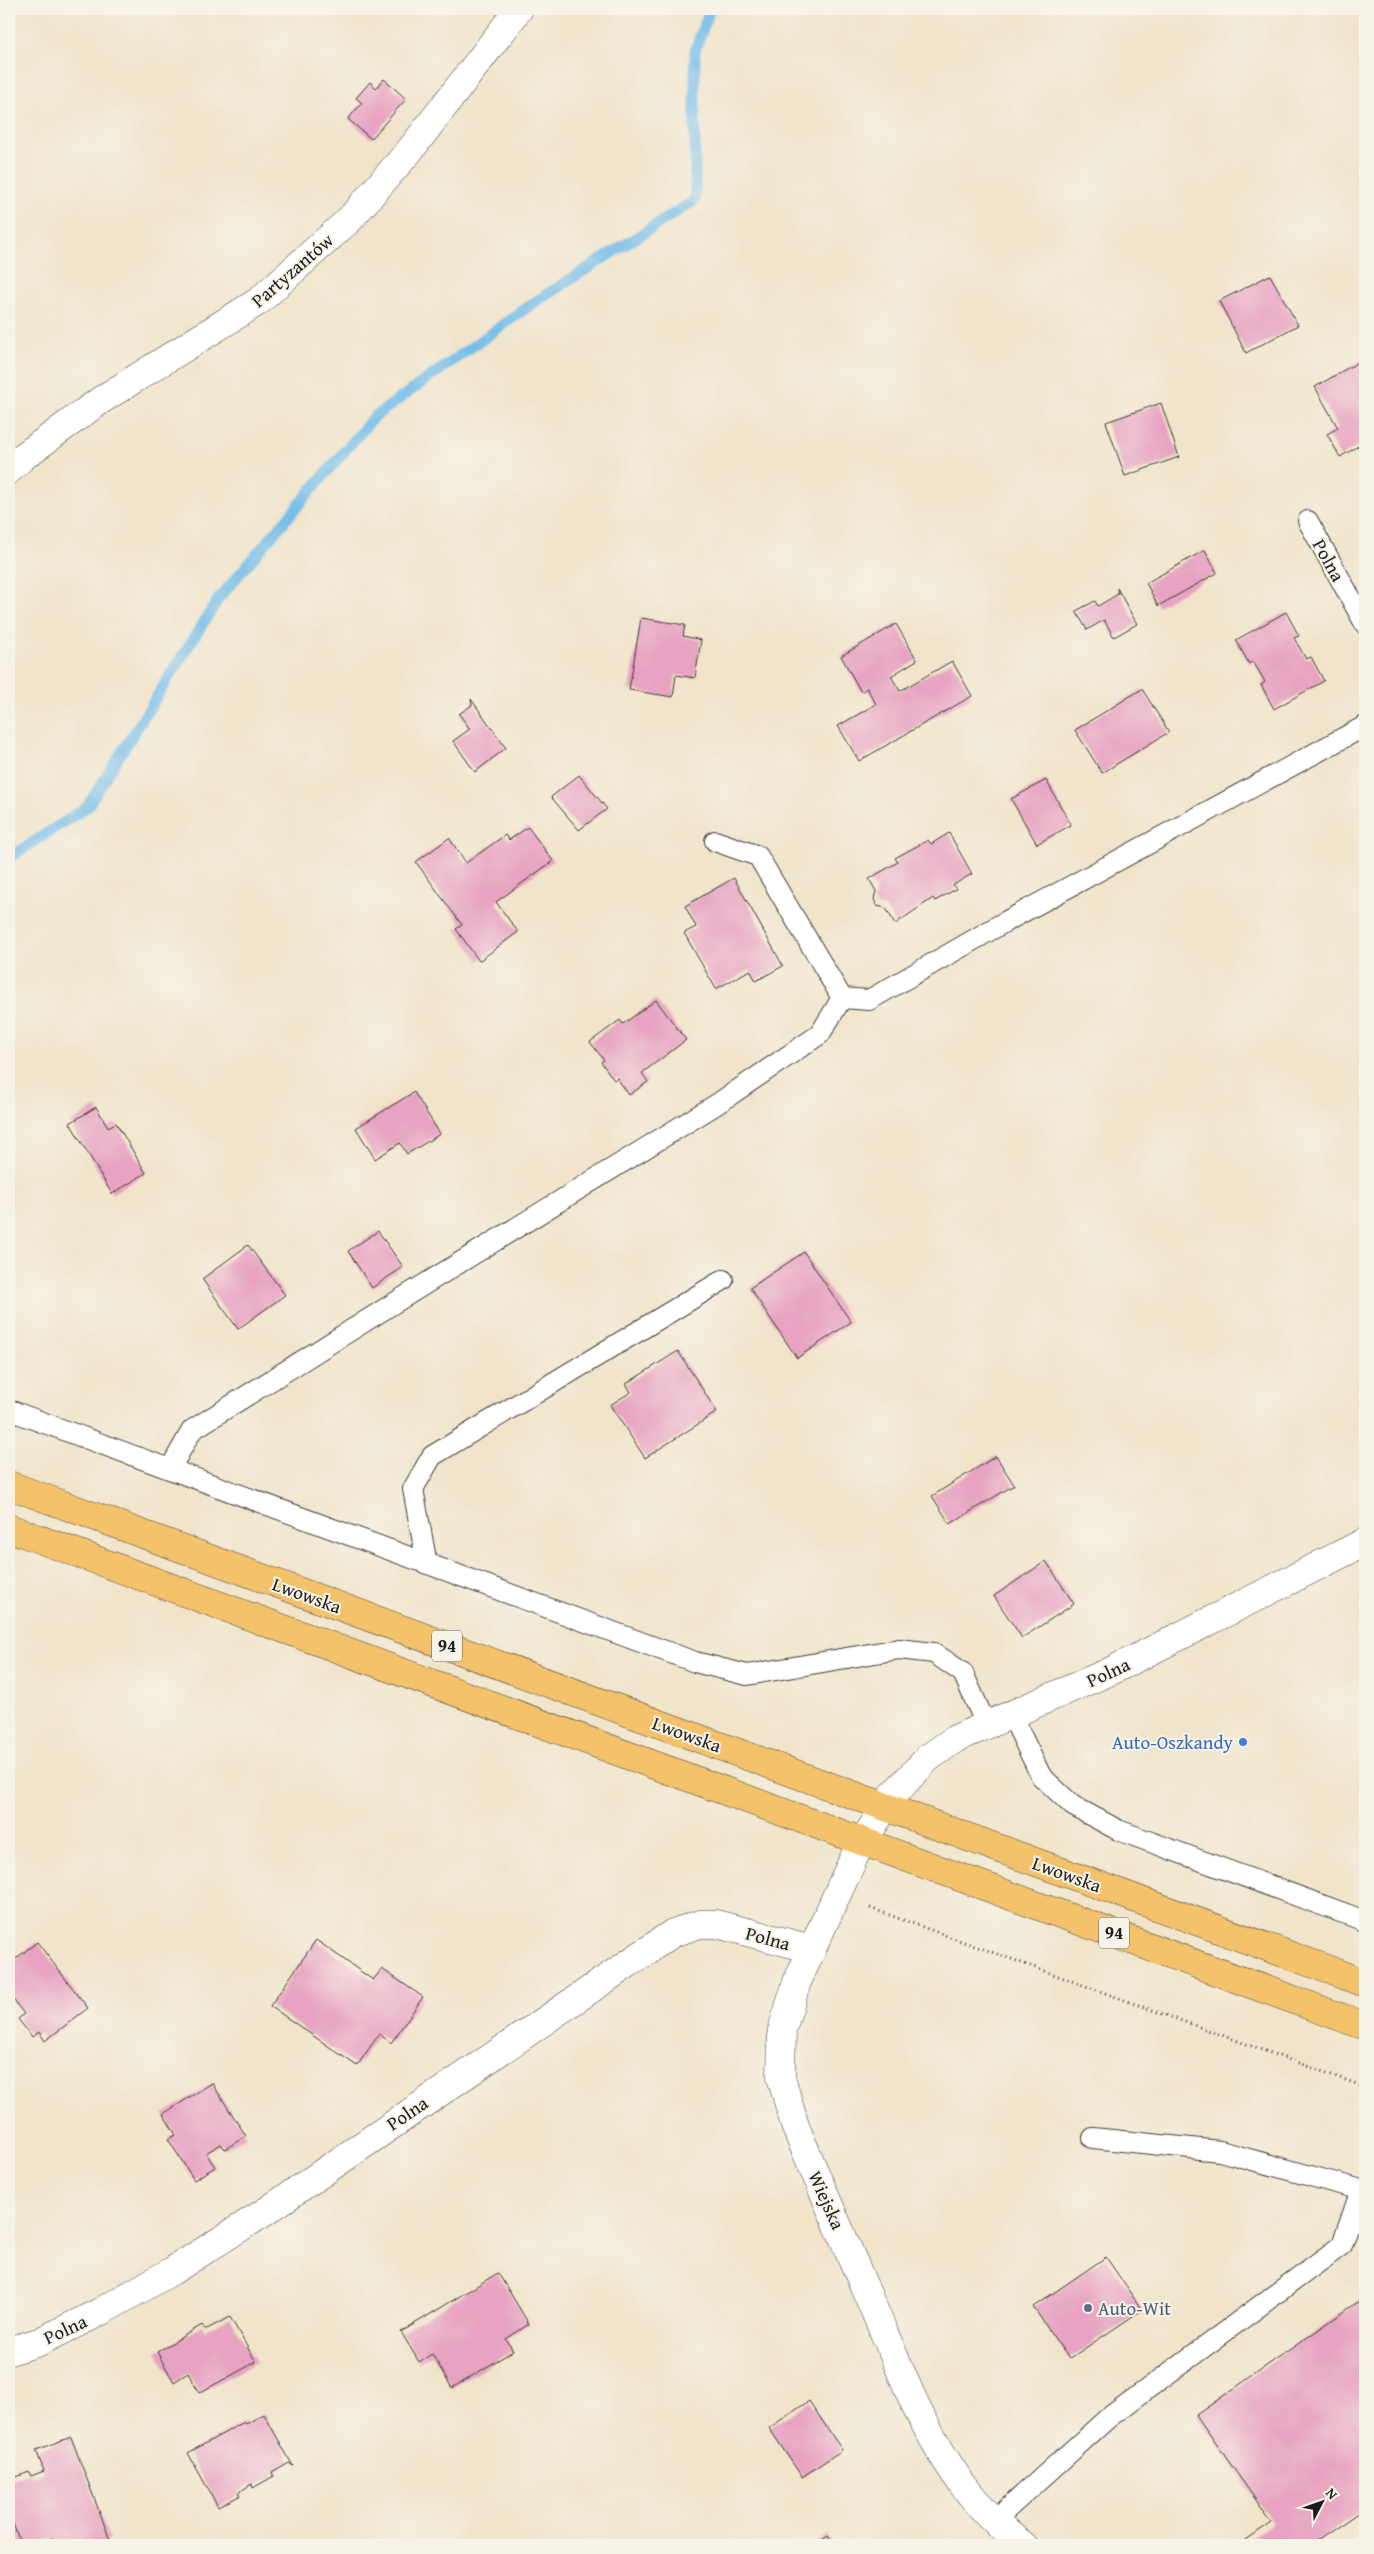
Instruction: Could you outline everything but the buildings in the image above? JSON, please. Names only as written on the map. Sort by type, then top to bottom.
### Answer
[{"type":"main road","name":"Lwowska","points":[[9,1485],[873,1825],[1365,2026]]},
{"type":"main road","name":"Lwowska","points":[[9,1528],[873,1825],[1365,1983]]},
{"type":"street","name":"Partyzantów","points":[[9,470],[24,456],[100,400],[259,301],[350,219],[411,149],[519,9]]},
{"type":"street","name":"Polna","points":[[873,1825],[891,1797],[928,1758],[955,1740],[1111,1671],[1365,1542]]},
{"type":"street","name":"Wiejska","points":[[873,1825],[797,1982],[782,2030],[781,2077],[795,2126],[916,2407],[937,2448],[971,2498],[994,2521],[1023,2545]]},
{"type":"street","name":"Polna","points":[[9,2351],[39,2342],[100,2312],[181,2265],[265,2212],[673,1933],[700,1924],[716,1924],[812,1949]]},
{"type":"lane","name":"Polna","points":[[1308,521],[1365,624]]},
{"type":"lane","points":[[842,998],[869,1000],[1038,904],[1365,726]]},
{"type":"lane","points":[[715,841],[758,856],[842,998]]},
{"type":"lane","points":[[170,1469],[192,1430],[391,1304],[718,1104],[820,1034],[842,998]]},
{"type":"lane","points":[[427,1564],[413,1489],[432,1456],[723,1280]]},
{"type":"lane","points":[[9,1410],[694,1662],[747,1675],[899,1649],[934,1652],[963,1673],[987,1727]]},
{"type":"lane","points":[[1011,1714],[1041,1776],[1073,1806],[1118,1830],[1365,1921]]},
{"type":"lane","points":[[994,2521],[1108,2418],[1342,2245],[1363,2191],[1220,2151],[1093,2138]]},
{"type":"path","points":[[862,1905],[1365,2087]]},
{"type":"waterway","points":[[9,858],[87,807],[219,598],[374,417],[535,302],[695,200],[695,50],[710,9]]},
{"type":"place","name":"Auto-Oszkandy","points":[[1243,1742]]},
{"type":"place","name":"Auto-Wit","points":[[1088,2308]]}]
